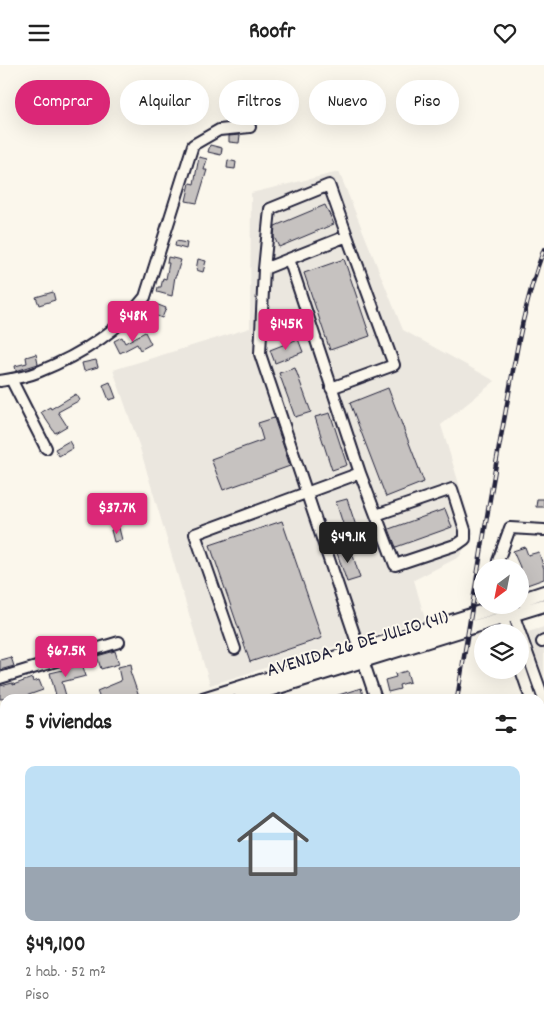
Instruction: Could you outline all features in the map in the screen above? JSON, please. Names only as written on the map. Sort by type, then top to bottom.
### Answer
[{"type":"main road","points":[[529,597],[544,593]]},
{"type":"main road","name":"AVENIDA 26 DE JULIO (41)","points":[[529,607],[544,605]]},
{"type":"main road","name":"AVENIDA 26 DE JULIO (41)","points":[[221,694],[361,655],[493,614]]},
{"type":"main road","name":"AVENIDA 26 DE JULIO (41)","points":[[254,694],[361,655]]},
{"type":"street","points":[[0,381],[36,373],[91,346],[136,309],[145,297],[193,145],[219,131],[250,127]]},
{"type":"street","points":[[331,388],[394,365],[329,185],[270,209],[264,269],[260,354],[374,694]]},
{"type":"street","points":[[264,269],[347,236]]},
{"type":"street","points":[[289,259],[360,473],[395,565],[458,544],[465,539],[465,530],[452,489],[376,515]]},
{"type":"street","points":[[11,379],[46,448]]},
{"type":"street","points":[[235,649],[195,534],[360,473]]},
{"type":"street","points":[[499,559],[510,528],[544,531]]},
{"type":"street","points":[[0,678],[119,642]]},
{"type":"street","points":[[529,658],[542,694]]},
{"type":"street","points":[[524,679],[529,694]]},
{"type":"shaded area","points":[[339,172],[403,330],[495,381],[441,425],[474,533],[459,557],[414,580],[425,619],[210,685],[139,445],[113,370],[250,328],[251,193]]},
{"type":"shaded area","points":[[544,627],[544,677],[529,635],[529,632]]},
{"type":"building","points":[[240,135],[239,143],[229,142],[229,136]]},
{"type":"building","points":[[210,145],[222,148],[221,155],[208,152]]},
{"type":"building","points":[[199,157],[207,159],[204,170],[207,170],[197,203],[186,201],[190,183],[194,184]]},
{"type":"building","points":[[228,160],[236,162],[235,169],[227,168]]},
{"type":"building","points":[[325,205],[334,224],[279,247],[274,237],[275,226]]},
{"type":"building","points":[[176,241],[187,243],[186,249],[175,246]]},
{"type":"building","points":[[168,257],[181,260],[175,276],[172,296],[157,292],[158,287],[161,287],[163,278],[166,279],[169,263],[167,263]]},
{"type":"building","points":[[198,259],[206,261],[203,272],[196,270]]},
{"type":"building","points":[[344,259],[370,336],[330,350],[304,273]]},
{"type":"building","points":[[53,292],[55,300],[39,305],[36,297]]},
{"type":"building","points":[[153,303],[166,308],[162,318],[149,313]]},
{"type":"building","points":[[145,332],[151,344],[140,350],[137,344],[120,353],[114,341],[122,337],[125,343]]},
{"type":"building","points":[[298,339],[303,352],[275,363],[270,350]]},
{"type":"building","points":[[36,354],[38,364],[16,371],[15,366],[27,363],[26,357]]},
{"type":"building","points":[[96,360],[98,367],[84,371],[82,363]]},
{"type":"building","points":[[295,368],[311,412],[295,417],[279,373]]},
{"type":"building","points":[[110,382],[116,398],[109,400],[103,385]]},
{"type":"building","points":[[388,388],[424,482],[386,497],[350,403]]},
{"type":"building","points":[[76,394],[80,400],[58,412],[67,426],[55,433],[41,412],[50,407],[51,409]]},
{"type":"building","points":[[330,413],[347,465],[332,470],[315,417]]},
{"type":"building","points":[[274,418],[290,466],[223,490],[211,459],[263,440],[258,423]]},
{"type":"building","points":[[69,441],[73,448],[59,456],[55,449]]},
{"type":"building","points":[[347,499],[356,526],[345,530],[336,502]]},
{"type":"building","points":[[537,499],[544,499],[544,507],[536,507]]},
{"type":"building","points":[[445,509],[452,527],[396,547],[389,529]]},
{"type":"building","points":[[282,521],[322,638],[250,662],[210,545]]},
{"type":"building","points":[[119,528],[122,540],[114,542],[111,530]]},
{"type":"building","points":[[350,546],[360,578],[347,582],[336,550]]},
{"type":"building","points":[[525,547],[528,555],[539,552],[544,569],[544,579],[529,584],[529,559],[516,559],[513,551]]},
{"type":"building","points":[[115,651],[119,664],[101,669],[97,656]]},
{"type":"building","points":[[11,657],[14,666],[0,670],[0,660]]},
{"type":"building","points":[[71,664],[72,667],[82,664],[86,676],[62,682],[66,694],[56,694],[50,673],[63,670],[62,667]]},
{"type":"building","points":[[131,664],[132,670],[130,671],[138,694],[98,694],[97,691],[121,681],[118,667]]},
{"type":"building","points":[[407,671],[410,682],[399,685],[400,689],[388,692],[385,680],[396,677],[395,674]]},
{"type":"building","points":[[32,678],[33,682],[39,680],[43,690],[32,694],[0,694],[0,686],[13,683],[13,685]]},
{"type":"building","points":[[361,688],[363,694],[342,694]]},
{"type":"railway","points":[[458,694],[516,352],[531,289],[544,249]]}]
